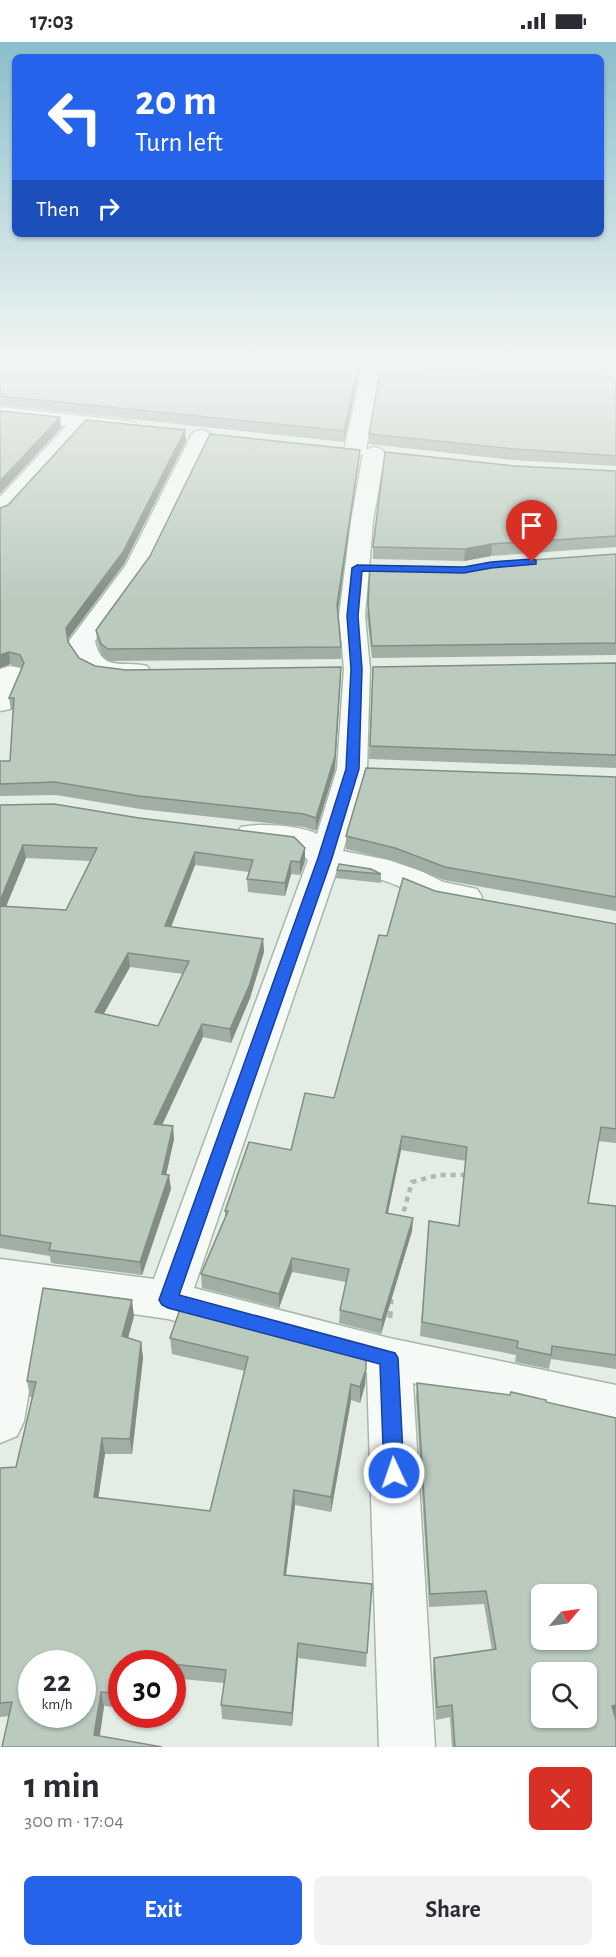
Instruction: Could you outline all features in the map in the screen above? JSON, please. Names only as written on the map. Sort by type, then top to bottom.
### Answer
[{"type":"street","points":[[0,510],[61,444]]},
{"type":"street","points":[[162,672],[104,671],[89,664],[84,654],[82,641],[137,566],[186,444]]},
{"type":"street","points":[[168,1300],[325,858],[363,769],[352,616],[367,568],[362,521],[376,454],[375,444]]},
{"type":"street","points":[[332,449],[376,454]]},
{"type":"street","points":[[0,703],[10,674]]},
{"type":"street","points":[[228,831],[304,839],[325,858],[377,867],[409,878],[434,891],[493,902]]},
{"type":"street","points":[[0,1421],[13,1279],[168,1300],[389,1358],[616,1406]]},
{"type":"street","points":[[389,1358],[407,1747]]},
{"type":"path","points":[[401,1224],[412,1182],[439,1175],[473,1175]]},
{"type":"path","points":[[389,1358],[391,1290]]},
{"type":"building","points":[[0,444],[35,444],[0,481]]},
{"type":"building","points":[[64,444],[178,444],[123,552],[66,628],[68,642],[79,658],[95,666],[126,670],[341,667],[335,756],[316,818],[304,814],[139,796],[55,782],[0,784],[0,761],[10,761],[14,698],[9,698],[24,663],[20,655],[9,652],[0,655],[0,508],[8,505]]},
{"type":"building","points":[[205,444],[300,444],[360,450],[337,605],[341,647],[108,649],[101,644],[96,630],[150,556]]},
{"type":"building","points":[[461,444],[616,444],[616,456]]},
{"type":"building","points":[[385,452],[514,466],[616,471],[616,536],[492,544],[465,549],[373,547]]},
{"type":"building","points":[[616,554],[616,643],[372,646],[368,604],[370,566],[465,568],[492,563]]},
{"type":"building","points":[[616,663],[616,755],[370,746],[373,667]]},
{"type":"building","points":[[366,768],[616,777],[616,897],[445,867],[395,848],[346,836]]},
{"type":"building","points":[[54,804],[139,818],[294,837],[305,848],[300,862],[291,861],[285,883],[247,879],[253,860],[195,852],[165,926],[263,939],[250,984],[230,1029],[202,1024],[154,1124],[173,1126],[162,1174],[169,1175],[140,1262],[49,1250],[51,1243],[0,1235],[0,906],[66,910],[97,848],[23,845],[0,901],[0,805]],"holes":[[[128,953],[189,961],[158,1026],[95,1012]]]},
{"type":"building","points":[[339,864],[371,869],[381,874],[337,870]]},
{"type":"building","points":[[403,878],[435,891],[616,924],[616,1129],[601,1127],[588,1203],[616,1206],[616,1355],[552,1346],[551,1355],[517,1348],[518,1341],[422,1322],[429,1221],[459,1226],[467,1147],[402,1136],[386,1213],[413,1218],[382,1320],[340,1310],[349,1269],[292,1258],[279,1294],[201,1274],[228,1211],[225,1211],[249,1142],[291,1150],[305,1093],[334,1098],[379,935],[387,936]]},
{"type":"building","points":[[43,1288],[132,1300],[122,1336],[141,1342],[130,1439],[102,1438],[94,1497],[210,1511],[248,1357],[170,1338],[180,1309],[366,1358],[366,1369],[360,1387],[351,1384],[331,1497],[294,1490],[284,1575],[372,1584],[367,1653],[298,1643],[292,1713],[221,1705],[226,1670],[186,1666],[186,1650],[108,1650],[108,1693],[101,1692],[96,1723],[96,1650],[18,1650],[18,1728],[95,1728],[94,1735],[162,1747],[2,1747],[12,1702],[0,1703],[0,1468],[16,1467],[36,1382],[27,1381]]},
{"type":"building","points":[[417,1383],[510,1395],[511,1392],[616,1418],[616,1705],[612,1706],[616,1720],[616,1747],[455,1747],[452,1705],[437,1707],[434,1658],[496,1649],[486,1591],[430,1594]]},
{"type":"route","points":[[394,1473],[389,1358],[168,1300],[325,858],[352,769],[357,669],[352,616],[357,568],[464,570],[491,565],[532,562]]}]
